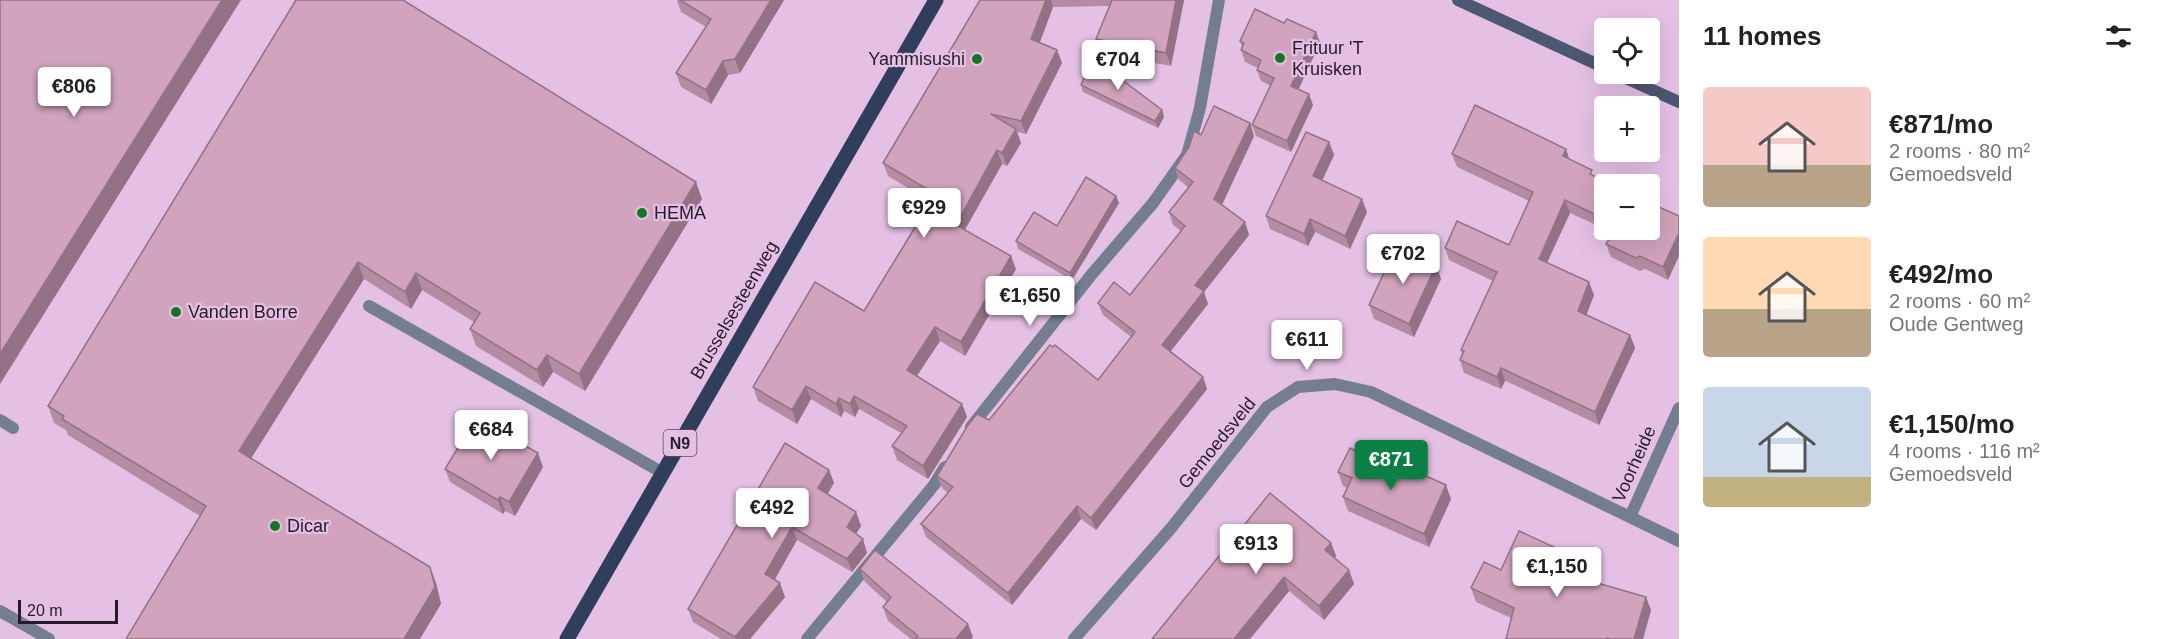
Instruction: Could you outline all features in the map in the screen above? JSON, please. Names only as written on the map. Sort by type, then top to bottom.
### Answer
[{"type":"main road","name":"Brusselsesteenweg","points":[[567,639],[936,0]]},
{"type":"main road","points":[[1458,0],[1594,63]]},
{"type":"main road","points":[[1639,84],[1679,102]]},
{"type":"street","points":[[961,441],[1062,311],[1153,203],[1187,155],[1200,108],[1218,0]]},
{"type":"street","points":[[369,306],[663,473]]},
{"type":"street","name":"Gemoedsveld","points":[[1074,639],[1172,527],[1267,407],[1298,387],[1335,384],[1371,392],[1630,517]]},
{"type":"street","name":"Voorheide","points":[[1679,408],[1630,517],[1679,541]]},
{"type":"street","points":[[0,420],[13,428]]},
{"type":"street","points":[[807,639],[934,485],[950,459]]},
{"type":"street","points":[[0,611],[49,639]]},
{"type":"building","points":[[0,0],[222,0],[0,354]]},
{"type":"building","points":[[296,0],[403,0],[696,182],[579,374],[547,355],[537,370],[470,329],[480,313],[416,273],[405,292],[358,262],[239,451],[430,567],[435,587],[404,639],[126,639],[206,506],[62,419],[64,416],[48,406]]},
{"type":"building","points":[[680,0],[771,0],[735,59],[723,61],[706,90],[676,73],[711,19]]},
{"type":"building","points":[[980,0],[1046,0],[1031,39],[1057,50],[1021,121],[991,114],[1016,129],[1002,153],[997,150],[956,225],[1011,256],[961,342],[935,327],[907,370],[962,404],[923,466],[892,446],[907,426],[854,396],[850,404],[839,398],[836,404],[806,386],[792,410],[753,387],[815,282],[864,311],[911,234],[934,193],[883,163]]},
{"type":"building","points":[[1112,0],[1176,0],[1166,53],[1096,39]]},
{"type":"building","points":[[1255,9],[1284,23],[1287,19],[1316,32],[1291,86],[1309,94],[1287,141],[1252,125],[1274,78],[1257,70],[1261,60],[1241,50],[1244,43],[1240,41]]},
{"type":"building","points":[[1093,58],[1162,110],[1155,121],[1081,85]]},
{"type":"building","points":[[1475,105],[1566,149],[1563,156],[1592,170],[1590,174],[1594,176],[1594,214],[1565,200],[1539,259],[1589,282],[1578,311],[1630,335],[1595,412],[1501,368],[1497,377],[1460,360],[1464,351],[1461,350],[1497,272],[1445,248],[1457,221],[1509,245],[1533,192],[1452,154]]},
{"type":"building","points":[[1214,106],[1250,123],[1214,199],[1245,222],[1195,285],[1204,291],[1162,345],[1203,377],[1091,518],[1077,506],[1008,593],[921,524],[953,487],[937,476],[977,414],[989,420],[1050,345],[1053,347],[1055,345],[1098,380],[1135,332],[1098,303],[1114,282],[1130,295],[1185,226],[1169,212],[1193,182],[1175,168],[1189,147],[1194,131],[1201,135]]},
{"type":"building","points":[[1306,132],[1329,142],[1313,176],[1362,199],[1345,236],[1310,219],[1304,234],[1266,216]]},
{"type":"building","points":[[1086,177],[1116,196],[1070,273],[1016,241],[1034,212],[1057,226]]},
{"type":"building","points":[[1660,207],[1679,216],[1679,233],[1663,267],[1606,244],[1609,240],[1660,240]]},
{"type":"building","points":[[1396,247],[1436,265],[1409,324],[1369,305]]},
{"type":"building","points":[[476,418],[538,453],[509,502],[500,497],[498,500],[445,469]]},
{"type":"building","points":[[785,443],[829,470],[818,488],[856,512],[847,527],[863,539],[847,559],[792,527],[765,574],[780,583],[735,637],[688,609]]},
{"type":"building","points":[[1350,448],[1414,479],[1417,472],[1446,485],[1424,534],[1343,497],[1352,478],[1338,472]]},
{"type":"building","points":[[1270,493],[1331,543],[1325,550],[1349,570],[1319,606],[1284,577],[1234,639],[1152,639]]},
{"type":"building","points":[[1519,531],[1565,552],[1556,571],[1646,597],[1634,639],[1506,639],[1514,608],[1471,588],[1484,562],[1501,570]]},
{"type":"building","points":[[875,550],[968,624],[956,639],[915,639],[918,636],[883,607],[891,597],[860,569]]},
{"type":"place","name":"Frituur 'T Kruisken","points":[[1280,58]]},
{"type":"place","name":"Yammisushi","points":[[977,59]]},
{"type":"place","name":"HEMA","points":[[642,213]]},
{"type":"place","name":"Vanden Borre","points":[[176,312]]},
{"type":"place","name":"Dicar","points":[[275,526]]}]
